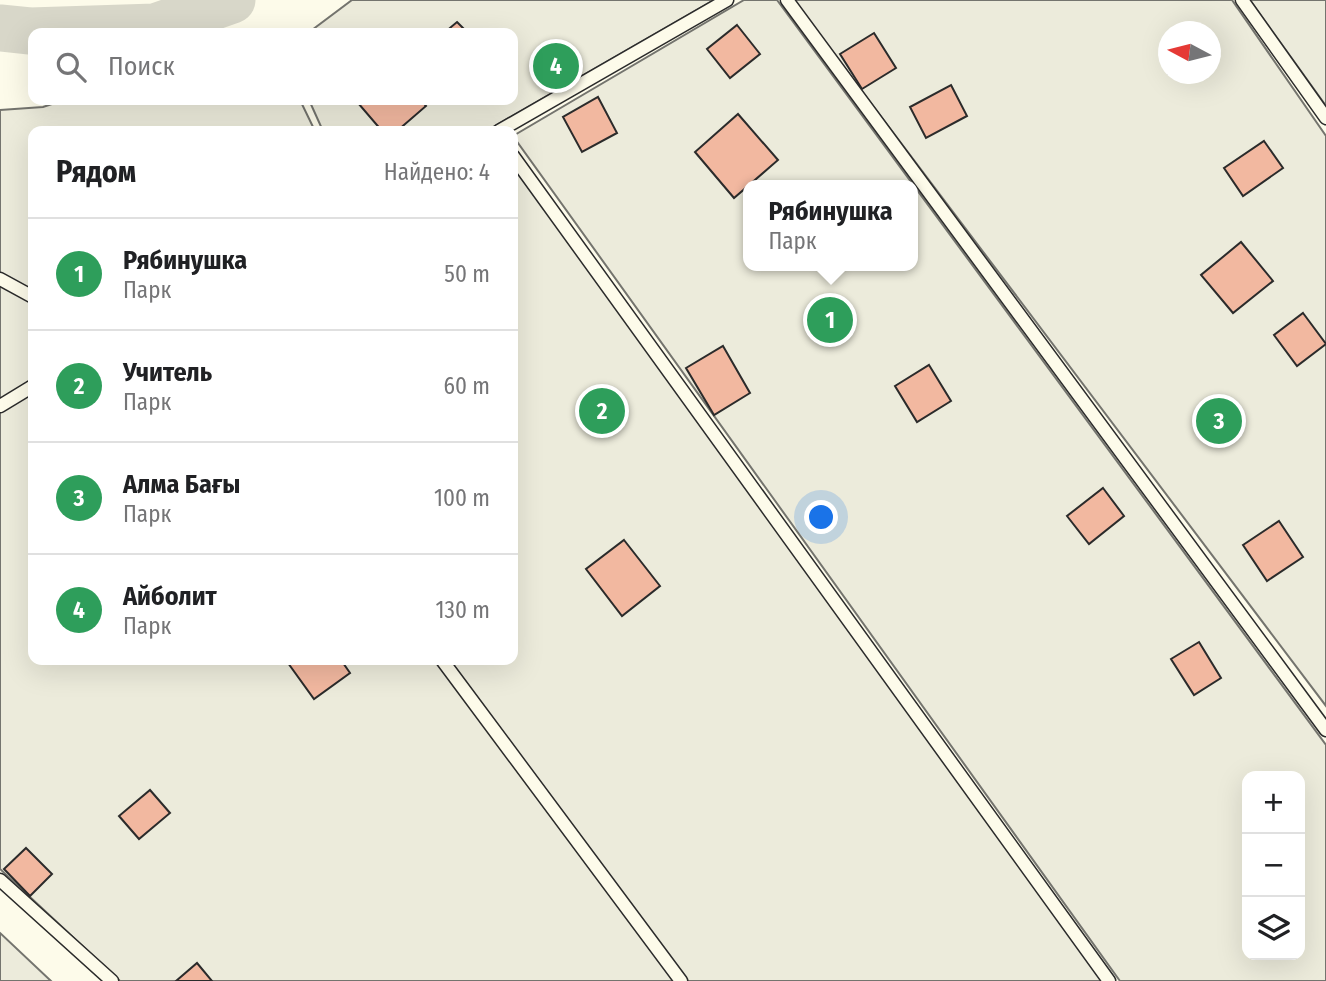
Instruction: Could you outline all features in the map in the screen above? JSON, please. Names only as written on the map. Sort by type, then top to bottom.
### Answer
[{"type":"lane","points":[[508,126],[727,0]]},
{"type":"lane","points":[[787,0],[1326,730]]},
{"type":"lane","points":[[1242,0],[1326,118]]},
{"type":"lane","points":[[518,163],[1109,981]]},
{"type":"lane","points":[[0,279],[28,294]]},
{"type":"lane","points":[[0,406],[28,389]]},
{"type":"lane","points":[[446,665],[681,981]]},
{"type":"lane","points":[[0,880],[112,981]]},
{"type":"shaded area","points":[[352,0],[714,0],[495,126],[321,126],[311,105],[518,105],[518,28],[315,28]]},
{"type":"shaded area","points":[[744,0],[777,0],[910,180],[743,180],[743,271],[918,271],[918,191],[1326,745],[1326,981],[1120,981],[518,143],[518,133]]},
{"type":"shaded area","points":[[793,0],[1232,0],[1326,136],[1326,706]]},
{"type":"shaded area","points":[[1250,0],[1326,0],[1326,106]]},
{"type":"shaded area","points":[[302,105],[313,126],[28,126],[28,665],[518,665],[518,169],[1102,981],[120,981],[0,869],[0,110],[43,107]]},
{"type":"shaded area","points":[[0,933],[51,981],[0,981]]},
{"type":"building","points":[[457,22],[463,28],[450,28]]},
{"type":"building","points":[[737,25],[760,54],[730,78],[707,49]]},
{"type":"building","points":[[874,33],[896,68],[862,89],[840,54]]},
{"type":"building","points":[[951,85],[967,116],[926,138],[910,107]]},
{"type":"building","points":[[598,97],[617,133],[582,152],[563,117]]},
{"type":"building","points":[[360,105],[426,106],[403,126],[378,126]]},
{"type":"building","points":[[738,114],[778,160],[755,180],[743,180],[743,190],[734,198],[695,152]]},
{"type":"building","points":[[1264,141],[1283,168],[1243,196],[1224,168]]},
{"type":"building","points":[[1241,242],[1273,281],[1233,313],[1201,275]]},
{"type":"building","points":[[1303,313],[1326,344],[1297,366],[1274,335]]},
{"type":"building","points":[[723,346],[750,393],[714,415],[686,368]]},
{"type":"building","points":[[929,365],[951,401],[917,422],[895,386]]},
{"type":"building","points":[[1103,488],[1124,516],[1089,544],[1067,516]]},
{"type":"building","points":[[1279,521],[1303,557],[1267,581],[1243,545]]},
{"type":"building","points":[[624,540],[660,586],[622,616],[586,569]]},
{"type":"building","points":[[1199,642],[1221,678],[1194,695],[1171,659]]},
{"type":"building","points":[[289,665],[344,665],[350,673],[314,699]]},
{"type":"building","points":[[150,790],[170,813],[139,839],[119,816]]},
{"type":"building","points":[[26,848],[52,874],[30,896],[4,869]]},
{"type":"building","points":[[197,963],[212,981],[176,981]]},
{"type":"waterway","points":[[124,28],[155,27],[232,0]]},
{"type":"waterway","points":[[0,28],[28,31]]},
{"type":"place","name":"Айболит","points":[[556,66]]},
{"type":"place","name":"Рябинушка","points":[[830,320]]},
{"type":"place","name":"Учитель","points":[[602,411]]},
{"type":"place","name":"Алма Бағы","points":[[1219,421]]}]
